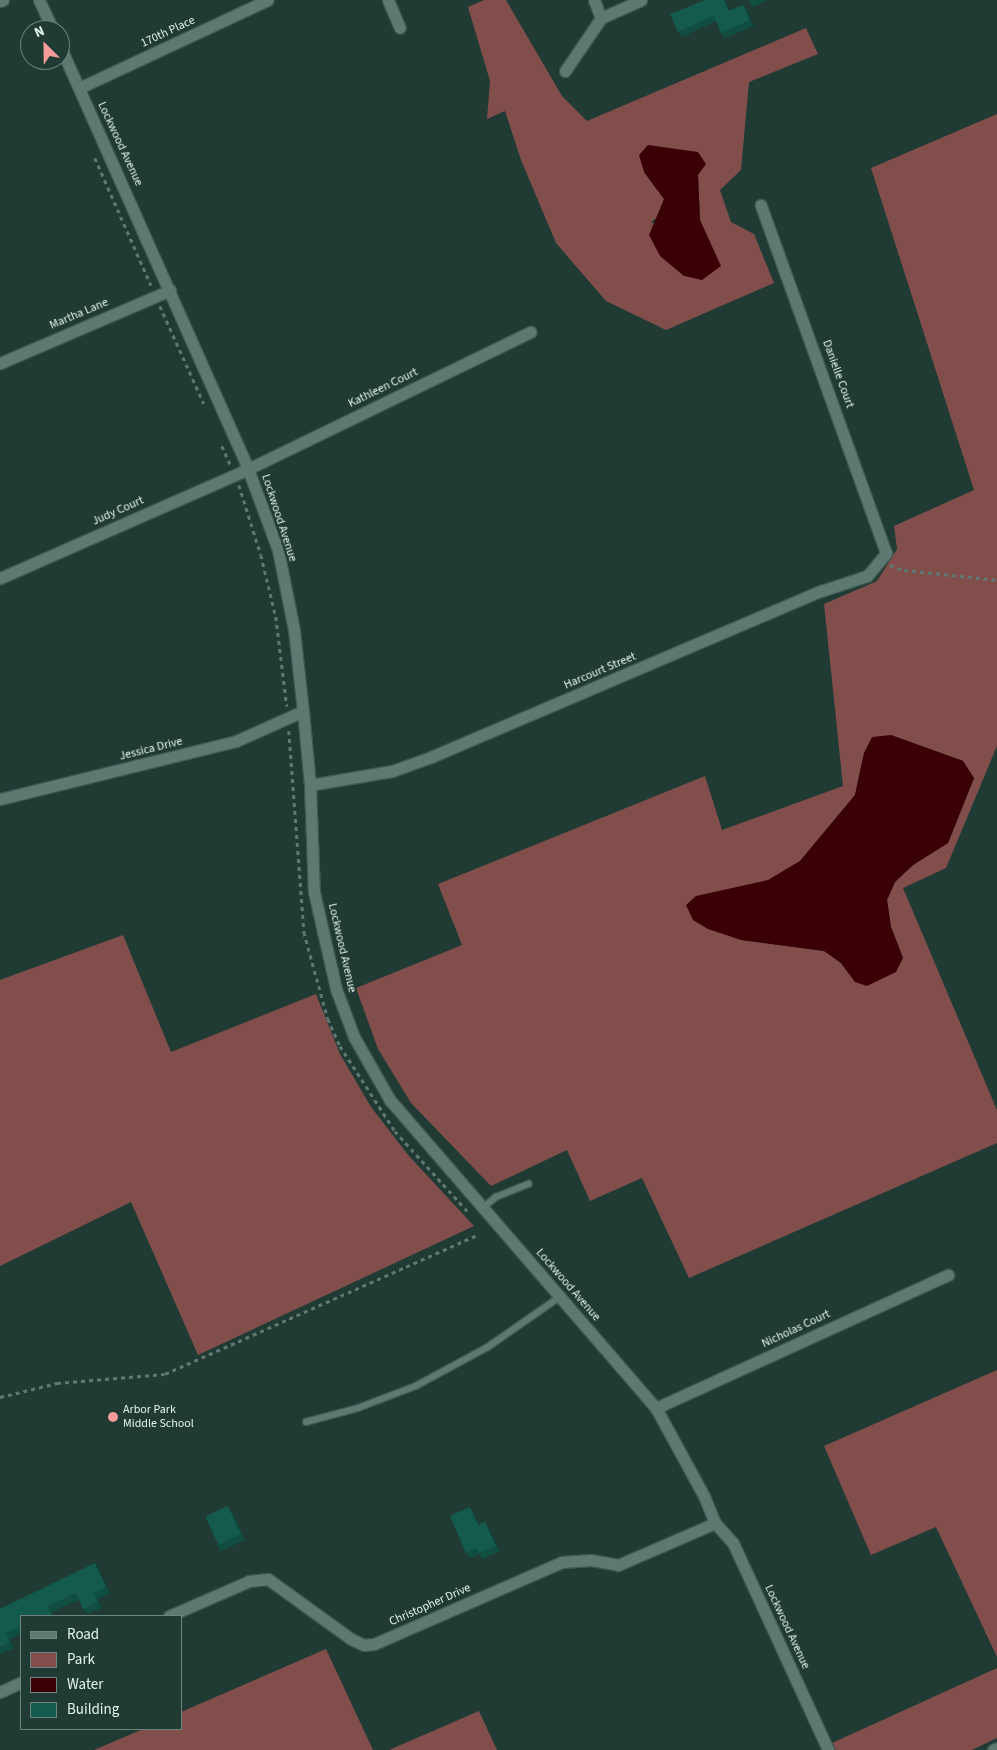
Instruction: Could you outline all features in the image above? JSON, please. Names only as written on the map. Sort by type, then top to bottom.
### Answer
[{"type":"street","points":[[40,0],[49,20]]},
{"type":"street","name":"170th Place","points":[[79,88],[268,0]]},
{"type":"street","points":[[388,0],[400,28]]},
{"type":"street","points":[[594,0],[601,18]]},
{"type":"street","points":[[565,71],[601,18],[641,0]]},
{"type":"street","name":"Lockwood Avenue","points":[[70,68],[248,469],[278,550],[294,630],[303,711],[310,785],[314,892],[336,989],[354,1038],[390,1100],[656,1408],[704,1496],[715,1523],[732,1543],[828,1750]]},
{"type":"street","name":"Danielle Court","points":[[761,205],[883,557]]},
{"type":"street","name":"Martha Lane","points":[[0,363],[170,290]]},
{"type":"street","name":"Kathleen Court","points":[[248,469],[530,332]]},
{"type":"street","name":"Judy Court","points":[[0,578],[248,469]]},
{"type":"street","name":"Harcourt Street","points":[[310,785],[392,771],[431,757],[822,591],[867,576],[883,557]]},
{"type":"street","name":"Jessica Drive","points":[[0,799],[236,742],[303,711]]},
{"type":"street","name":"Nicholas Court","points":[[656,1408],[948,1275]]},
{"type":"street","name":"Christopher Drive","points":[[171,1615],[249,1581],[268,1579],[351,1640],[364,1645],[374,1644],[562,1562],[584,1560],[624,1564],[715,1523]]},
{"type":"street","points":[[0,1692],[20,1682]]},
{"type":"street","points":[[993,1750],[997,1748]]},
{"type":"lane","points":[[484,1207],[496,1197],[529,1184]]},
{"type":"lane","points":[[306,1422],[358,1408],[416,1386],[488,1347],[561,1296]]},
{"type":"path","points":[[91,149],[206,409]]},
{"type":"path","points":[[222,443],[251,519],[276,617],[288,718],[304,932],[328,1019],[340,1046],[395,1132],[474,1217]]},
{"type":"path","points":[[883,557],[904,570],[997,580]]},
{"type":"path","points":[[0,1397],[57,1383],[165,1374],[477,1235]]},
{"type":"green space","points":[[484,0],[506,0],[562,96],[587,121],[806,28],[818,54],[749,82],[741,170],[720,190],[731,222],[754,234],[774,283],[666,330],[606,301],[556,243],[521,160],[505,111],[487,119],[490,81],[468,7]],"holes":[[[644,172],[698,175],[700,220],[720,266],[651,222],[659,216],[664,199]]]},
{"type":"green space","points":[[997,114],[997,746],[946,868],[903,888],[997,1110],[997,1143],[689,1278],[642,1178],[590,1201],[567,1150],[491,1186],[411,1103],[378,1049],[356,988],[462,945],[438,884],[705,776],[722,830],[843,786],[824,604],[877,581],[897,549],[894,526],[974,490],[871,168]],"holes":[[[891,735],[963,761],[974,778],[948,843],[913,865],[895,882],[887,900],[891,927],[903,958],[855,982],[841,963],[824,951],[741,940],[734,890],[769,880],[800,861],[855,795],[864,753]]]},
{"type":"green space","points":[[123,935],[171,1052],[316,994],[340,1054],[371,1107],[409,1156],[474,1226],[198,1355],[131,1202],[0,1266],[0,980]]},
{"type":"green space","points":[[997,1370],[997,1657],[936,1527],[871,1555],[824,1446]]},
{"type":"green space","points":[[326,1649],[373,1750],[94,1750],[141,1730],[182,1730],[182,1712]]},
{"type":"green space","points":[[997,1668],[997,1738],[972,1750],[835,1750],[832,1743]]},
{"type":"green space","points":[[479,1711],[497,1750],[389,1750]]},
{"type":"water","points":[[648,145],[698,152],[706,164],[698,175],[700,220],[721,266],[702,280],[684,276],[660,256],[649,235],[664,199],[644,172],[639,155]]},
{"type":"water","points":[[891,735],[963,761],[974,778],[948,843],[913,865],[895,882],[887,900],[891,927],[903,958],[896,972],[867,986],[855,982],[841,963],[824,951],[741,940],[708,929],[693,920],[686,905],[696,896],[768,880],[800,861],[855,795],[864,753],[872,737]]},
{"type":"building","points":[[705,0],[724,0],[729,11],[743,5],[750,20],[721,33],[714,15],[678,32],[670,14]]},
{"type":"building","points":[[228,1506],[241,1534],[218,1545],[205,1517]]},
{"type":"building","points":[[470,1507],[478,1525],[485,1522],[496,1546],[479,1553],[476,1548],[466,1553],[450,1516]]},
{"type":"building","points":[[95,1563],[106,1587],[94,1593],[98,1602],[83,1609],[76,1593],[48,1606],[52,1615],[20,1615],[20,1626],[6,1633],[10,1642],[0,1647],[0,1609]]},
{"type":"place","name":"Arbor Park Middle School","points":[[113,1417]]}]
